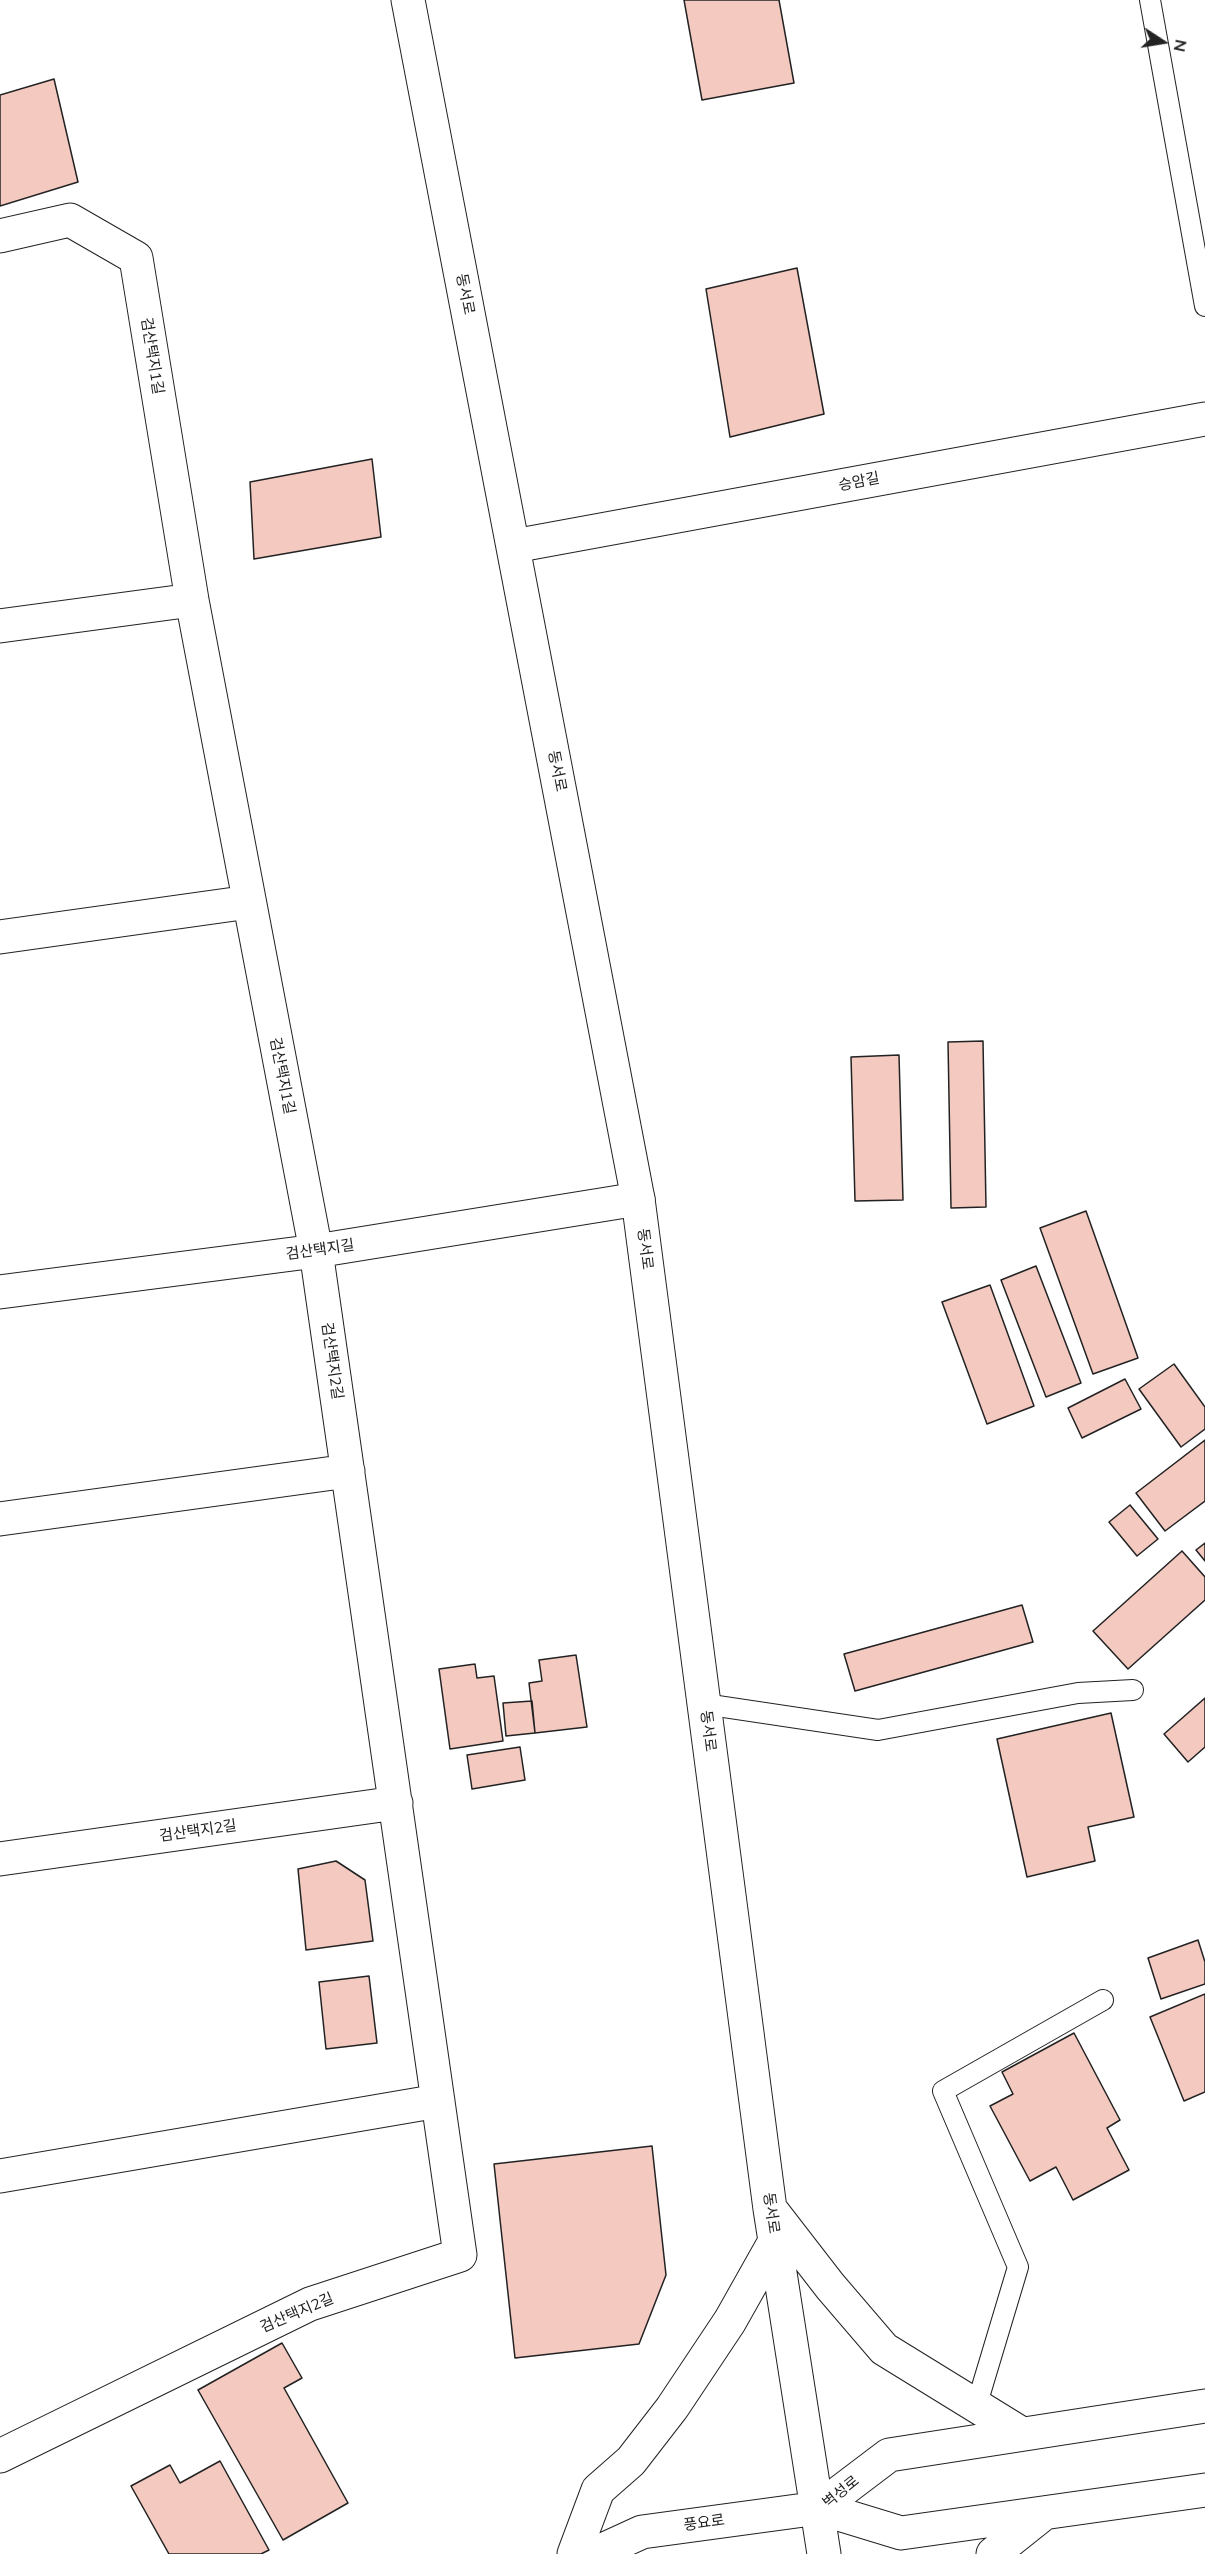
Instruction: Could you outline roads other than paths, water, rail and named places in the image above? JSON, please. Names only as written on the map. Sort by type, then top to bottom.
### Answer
[{"type":"street","name":"동서로","points":[[408,0],[638,1199],[773,2225],[825,2554]]},
{"type":"street","name":"검산택지1길","points":[[0,236],[70,220],[136,258],[192,600],[316,1251]]},
{"type":"street","name":"승암길","points":[[514,546],[1205,419]]},
{"type":"street","points":[[0,626],[192,600]]},
{"type":"street","points":[[0,937],[249,902]]},
{"type":"street","name":"검산택지길","points":[[0,1292],[316,1251],[638,1199]]},
{"type":"street","name":"검산택지2길","points":[[0,2456],[310,2304],[460,2255],[316,1251]]},
{"type":"street","points":[[0,1519],[348,1471]]},
{"type":"street","name":"검산택지2길","points":[[0,1859],[396,1803]]},
{"type":"street","points":[[0,2176],[438,2101]]},
{"type":"street","points":[[574,2554],[598,2490],[631,2462],[672,2408],[730,2321],[773,2225],[884,2349],[1022,2434]]},
{"type":"street","name":"벽성로","points":[[819,2508],[889,2455],[1205,2406]]},
{"type":"street","name":"벽성로","points":[[819,2508],[901,2533],[1205,2490]]},
{"type":"street","name":"풍요로","points":[[594,2554],[642,2532],[819,2508]]},
{"type":"street","points":[[993,2554],[1044,2512]]},
{"type":"lane","points":[[1150,0],[1205,306]]},
{"type":"lane","points":[[704,1704],[878,1730],[1078,1693],[1133,1690]]},
{"type":"lane","points":[[976,2407],[1018,2267],[943,2091],[1103,2000]]}]
